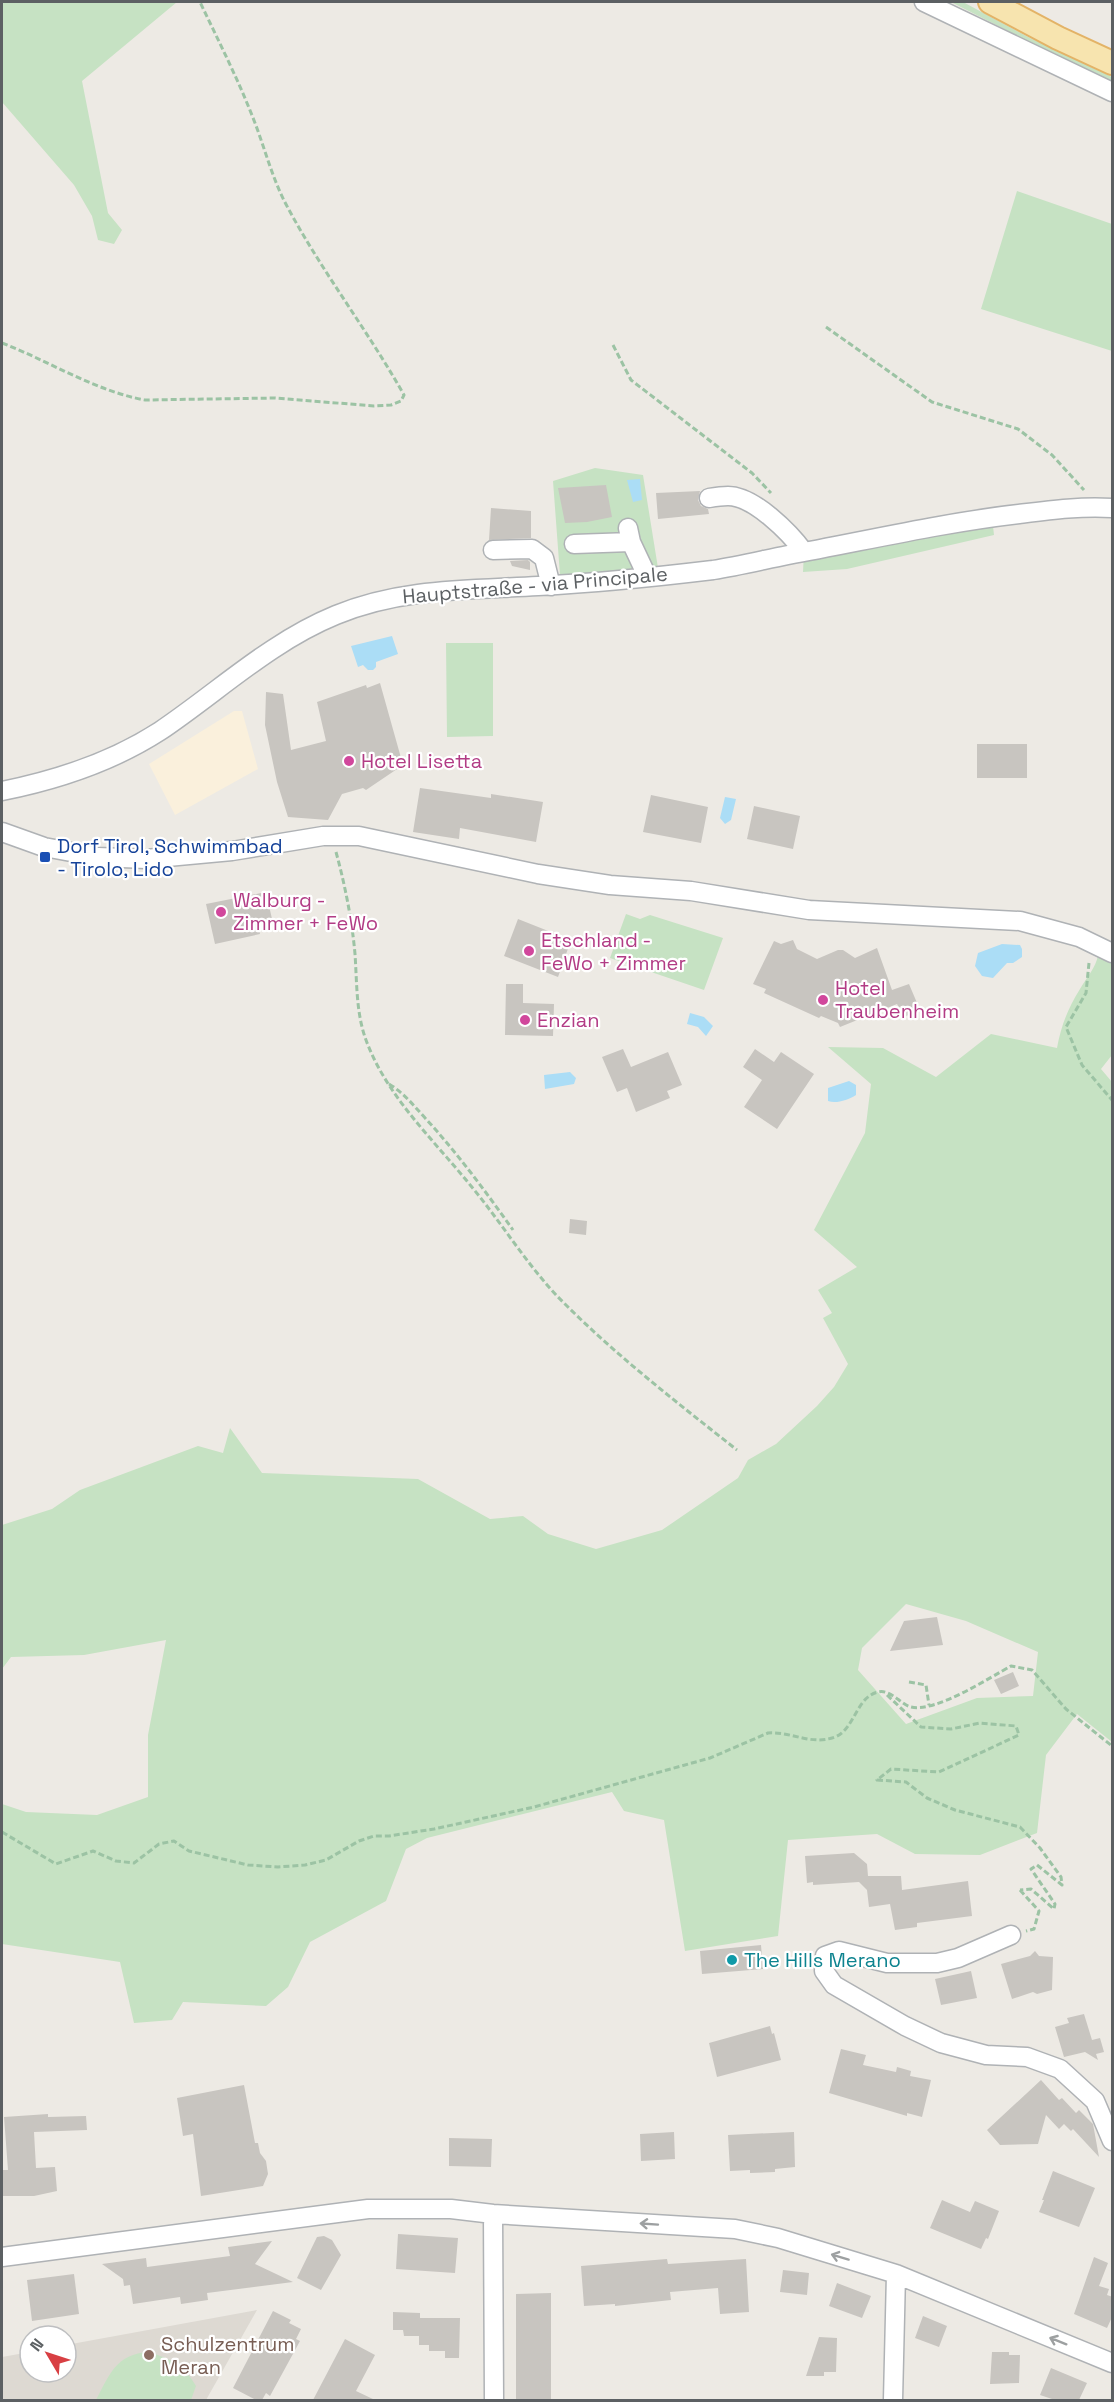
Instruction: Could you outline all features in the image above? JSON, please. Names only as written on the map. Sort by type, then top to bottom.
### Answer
[{"type":"main road","points":[[990,2],[1058,38],[1113,63]]},
{"type":"street","points":[[924,2],[1113,92]]},
{"type":"street","points":[[709,498],[730,495],[746,501],[784,527],[804,552]]},
{"type":"street","name":"Hauptstraße - via Principale","points":[[2,791],[38,783],[104,761],[158,732],[302,629],[388,597],[551,586],[714,569],[992,517],[1086,506],[1113,508]]},
{"type":"street","points":[[574,544],[629,535],[647,576]]},
{"type":"street","points":[[493,550],[532,549],[544,558],[551,586]]},
{"type":"street","points":[[2,832],[44,847],[98,857],[146,859],[232,851],[332,836],[359,836],[538,874],[609,885],[692,891],[809,910],[1020,921],[1079,938],[1113,953]]},
{"type":"street","points":[[1011,1935],[958,1958],[938,1963],[887,1963],[839,1952],[825,1956],[824,1971],[834,1985],[905,2026],[941,2043],[986,2055],[1027,2057],[1060,2069],[1095,2101],[1113,2141]]},
{"type":"street","points":[[2,2257],[368,2209],[451,2209],[493,2214],[735,2229],[778,2238],[896,2274],[1113,2363]]},
{"type":"street","points":[[493,2214],[494,2400]]},
{"type":"street","points":[[892,2400],[896,2274]]},
{"type":"path","points":[[2,342],[126,397],[145,400],[275,398],[374,406],[391,405],[401,401],[404,395],[382,355],[287,207],[270,172],[256,124],[237,78],[200,2]]},
{"type":"path","points":[[826,327],[932,402],[1018,429],[1052,455],[1086,492],[1086,506]]},
{"type":"path","points":[[613,345],[631,380],[752,473],[778,500]]},
{"type":"path","points":[[332,836],[351,923],[360,1018],[373,1058],[387,1083],[402,1105],[473,1188],[519,1252],[557,1296],[619,1356],[736,1450]]},
{"type":"path","points":[[1079,938],[1090,953],[1086,993],[1066,1027],[1082,1065],[1113,1100]]},
{"type":"path","points":[[387,1083],[412,1103],[444,1140],[513,1230]]},
{"type":"path","points":[[2,1832],[56,1864],[93,1851],[116,1861],[134,1863],[159,1844],[174,1841],[189,1851],[248,1865],[278,1867],[305,1865],[326,1860],[359,1841],[374,1836],[434,1829],[534,1807],[710,1758],[768,1733],[778,1732],[800,1739],[836,1737],[843,1733],[865,1701],[877,1692],[883,1692],[908,1707],[919,1708],[964,1693],[1011,1666],[1032,1670],[1066,1709],[1113,1746]]},
{"type":"path","points":[[909,1682],[926,1685],[929,1704]]},
{"type":"path","points":[[883,1692],[921,1727],[951,1729],[980,1723],[1016,1725],[1019,1735],[939,1772],[891,1769],[877,1780],[906,1782],[927,1798],[956,1810],[1020,1827],[1061,1877],[1062,1885],[1037,1865],[1031,1869],[1055,1904],[1054,1909],[1031,1889],[1020,1890],[1039,1911],[1034,1929]]},
{"type":"shaded area","points":[[234,711],[242,711],[258,769],[175,815],[149,764]]},
{"type":"shaded area","name":"Schulzentrum Meran","points":[[257,2310],[206,2400],[2,2400],[2,2357],[18,2354],[18,2384],[78,2384],[78,2343]]},
{"type":"green space","points":[[2,2],[177,2],[82,81],[108,213],[122,230],[114,244],[98,240],[92,216],[74,185],[2,102]]},
{"type":"green space","points":[[951,2],[963,2],[1030,38],[1112,77],[1112,81],[1081,68]]},
{"type":"green space","points":[[1017,191],[1112,224],[1112,351],[981,309]]},
{"type":"green space","points":[[595,468],[643,475],[658,568],[560,575],[553,481]]},
{"type":"green space","points":[[992,517],[994,535],[847,569],[803,572],[804,552]]},
{"type":"green space","points":[[446,643],[493,643],[493,736],[447,737]]},
{"type":"green space","points":[[626,914],[640,919],[650,915],[723,938],[704,990],[610,958]]},
{"type":"green space","points":[[1098,955],[1112,963],[1112,1055],[1101,1069],[1112,1082],[1112,1742],[1077,1714],[1046,1755],[1037,1833],[980,1855],[915,1854],[877,1834],[788,1840],[778,1936],[685,1951],[664,1820],[624,1811],[612,1792],[427,1838],[406,1849],[386,1901],[310,1942],[288,1987],[266,2006],[183,2002],[172,2020],[134,2023],[120,1962],[2,1944],[2,1804],[26,1812],[97,1815],[148,1797],[148,1735],[166,1640],[84,1655],[11,1657],[2,1669],[2,1525],[52,1509],[80,1490],[198,1446],[223,1453],[230,1428],[262,1473],[418,1479],[490,1519],[523,1516],[548,1534],[596,1549],[662,1530],[738,1478],[748,1460],[776,1444],[817,1406],[834,1387],[848,1364],[823,1318],[832,1313],[818,1290],[857,1267],[814,1230],[865,1133],[871,1084],[828,1047],[883,1048],[936,1077],[991,1034],[1057,1048],[1069,1010]],"holes":[[[906,1604],[966,1621],[1038,1652],[1033,1696],[977,1698],[906,1724],[858,1670],[862,1648]]]},
{"type":"green space","points":[[149,2352],[171,2360],[186,2373],[196,2386],[191,2400],[96,2400],[110,2374],[121,2361]]},
{"type":"water","points":[[640,479],[642,500],[633,502],[627,480]]},
{"type":"water","points":[[392,636],[398,654],[376,662],[373,670],[368,670],[363,665],[358,667],[351,646]]},
{"type":"water","points":[[725,797],[736,799],[731,820],[725,824],[720,818]]},
{"type":"water","points":[[1002,944],[1020,945],[1022,957],[1013,963],[1007,963],[993,978],[982,976],[975,966],[978,953]]},
{"type":"water","points":[[690,1013],[704,1017],[713,1026],[706,1036],[698,1027],[687,1024]]},
{"type":"water","points":[[570,1072],[576,1078],[574,1084],[545,1089],[544,1075]]},
{"type":"water","points":[[849,1081],[856,1085],[856,1095],[842,1101],[828,1101],[828,1088]]},
{"type":"building","points":[[606,485],[612,517],[565,523],[558,488]]},
{"type":"building","points":[[700,491],[698,500],[701,506],[708,509],[709,514],[658,519],[656,493]]},
{"type":"building","points":[[491,508],[531,511],[531,538],[489,540]]},
{"type":"building","points":[[528,560],[530,570],[512,566],[510,561]]},
{"type":"building","points":[[380,683],[403,765],[366,790],[363,788],[342,794],[328,820],[288,817],[277,782],[265,725],[266,692],[283,694],[291,750],[326,741],[317,702],[366,685],[367,688]]},
{"type":"building","points":[[977,744],[1027,744],[1027,778],[977,778]]},
{"type":"building","points":[[420,788],[491,798],[491,794],[543,802],[536,842],[460,828],[459,839],[413,832]]},
{"type":"building","points":[[651,795],[708,807],[701,843],[643,832]]},
{"type":"building","points":[[754,806],[800,816],[793,849],[747,839]]},
{"type":"building","points":[[266,892],[272,919],[257,923],[260,934],[215,944],[206,904]]},
{"type":"building","points":[[518,919],[571,940],[558,977],[504,956]]},
{"type":"building","points":[[793,940],[797,949],[817,959],[838,950],[843,950],[855,958],[877,948],[892,990],[909,984],[920,1010],[904,1017],[897,1004],[840,1027],[838,1023],[821,1016],[819,1018],[764,993],[766,989],[753,984],[774,941],[781,944]]},
{"type":"building","points":[[506,984],[523,984],[523,1003],[554,1004],[553,1036],[505,1035]]},
{"type":"building","points":[[623,1049],[631,1067],[668,1052],[682,1085],[667,1091],[670,1098],[636,1112],[627,1088],[617,1092],[602,1057]]},
{"type":"building","points":[[755,1049],[774,1062],[781,1052],[814,1074],[777,1129],[744,1107],[762,1080],[743,1067]]},
{"type":"building","points":[[570,1219],[587,1221],[586,1235],[569,1233]]},
{"type":"building","points":[[937,1617],[943,1645],[890,1651],[904,1621]]},
{"type":"building","points":[[1013,1672],[1019,1686],[1001,1694],[994,1680]]},
{"type":"building","points":[[854,1853],[867,1864],[868,1876],[901,1876],[902,1890],[968,1881],[972,1916],[917,1923],[917,1927],[895,1930],[890,1904],[869,1907],[867,1890],[859,1882],[813,1885],[813,1882],[807,1883],[805,1856]]},
{"type":"building","name":"The Hills Merano","points":[[761,1945],[763,1969],[702,1974],[700,1951]]},
{"type":"building","points":[[1035,1951],[1039,1956],[1053,1957],[1052,1990],[1037,1994],[1033,1992],[1012,1999],[1001,1964],[1030,1956]]},
{"type":"building","points":[[971,1971],[977,1998],[941,2005],[935,1979]]},
{"type":"building","points":[[1084,2014],[1092,2040],[1100,2038],[1104,2052],[1096,2054],[1098,2060],[1085,2052],[1064,2057],[1055,2027],[1069,2023],[1067,2018]]},
{"type":"building","points":[[770,2026],[781,2060],[717,2077],[709,2043]]},
{"type":"building","points":[[841,2049],[866,2055],[863,2065],[896,2072],[897,2067],[911,2071],[910,2076],[931,2080],[922,2117],[907,2113],[907,2116],[829,2093]]},
{"type":"building","points":[[1041,2080],[1059,2100],[1062,2098],[1076,2113],[1079,2110],[1093,2124],[1099,2157],[1073,2129],[1071,2131],[1064,2124],[1059,2129],[1046,2115],[1038,2144],[1000,2145],[987,2130]]},
{"type":"building","points":[[244,2085],[255,2143],[258,2143],[260,2153],[266,2161],[268,2174],[263,2186],[201,2196],[193,2134],[183,2136],[177,2098]]},
{"type":"building","points":[[48,2114],[48,2117],[86,2116],[87,2130],[34,2132],[36,2168],[55,2167],[57,2191],[34,2196],[3,2196],[2,2170],[8,2170],[4,2117]]},
{"type":"building","points":[[674,2132],[675,2159],[641,2161],[640,2134]]},
{"type":"building","points":[[794,2132],[795,2167],[775,2169],[775,2172],[730,2171],[728,2135]]},
{"type":"building","points":[[449,2138],[492,2139],[491,2167],[449,2166]]},
{"type":"building","points":[[1053,2171],[1095,2188],[1079,2227],[1039,2212]]},
{"type":"building","points":[[942,2200],[970,2212],[975,2201],[999,2211],[988,2239],[986,2238],[981,2249],[930,2228]]},
{"type":"building","points":[[398,2234],[458,2238],[455,2273],[396,2269]]},
{"type":"building","points":[[324,2236],[332,2240],[341,2255],[321,2290],[297,2278],[317,2237]]},
{"type":"building","points":[[272,2241],[255,2264],[293,2282],[207,2293],[208,2300],[181,2304],[180,2297],[133,2304],[130,2285],[124,2286],[123,2279],[102,2264],[146,2258],[147,2267],[230,2256],[228,2247]]},
{"type":"building","points":[[1094,2257],[1108,2263],[1099,2286],[1109,2289],[1107,2295],[1113,2297],[1113,2315],[1107,2328],[1074,2314]]},
{"type":"building","points":[[667,2259],[668,2264],[746,2259],[749,2312],[720,2314],[718,2288],[670,2292],[671,2300],[615,2306],[615,2304],[584,2306],[581,2266]]},
{"type":"building","points":[[783,2270],[809,2273],[807,2295],[780,2292]]},
{"type":"building","points":[[74,2274],[79,2314],[32,2321],[27,2280]]},
{"type":"building","points":[[837,2283],[871,2296],[862,2318],[829,2306]]},
{"type":"building","points":[[551,2293],[551,2400],[516,2400],[516,2294]]},
{"type":"building","points":[[273,2311],[291,2320],[289,2323],[301,2329],[296,2339],[300,2341],[270,2396],[266,2393],[262,2400],[256,2400],[233,2388]]},
{"type":"building","points":[[393,2312],[420,2313],[420,2318],[460,2318],[459,2358],[445,2358],[445,2351],[429,2351],[429,2345],[419,2345],[419,2336],[404,2336],[403,2330],[393,2330]]},
{"type":"building","points":[[923,2316],[947,2326],[939,2347],[915,2338]]},
{"type":"building","points":[[819,2337],[837,2338],[836,2372],[824,2372],[824,2376],[806,2376]]},
{"type":"building","points":[[345,2339],[375,2355],[356,2391],[375,2400],[313,2400]]},
{"type":"building","points":[[992,2352],[1009,2352],[1009,2355],[1020,2355],[1019,2383],[990,2384]]},
{"type":"building","points":[[1051,2368],[1087,2383],[1079,2400],[1055,2400],[1040,2395]]},
{"type":"place","name":"Hotel Lisetta","points":[[349,761]]},
{"type":"place","name":"Dorf Tirol, Schwimmbad - Tirolo, Lido","points":[[45,857]]},
{"type":"place","name":"Walburg - Zimmer + FeWo","points":[[221,912]]},
{"type":"place","name":"Etschland - FeWo + Zimmer","points":[[529,951]]},
{"type":"place","name":"Hotel Traubenheim","points":[[823,1000]]},
{"type":"place","name":"Enzian","points":[[525,1020]]},
{"type":"place","name":"The Hills Merano","points":[[732,1960]]},
{"type":"place","name":"Schulzentrum Meran","points":[[149,2355]]}]
